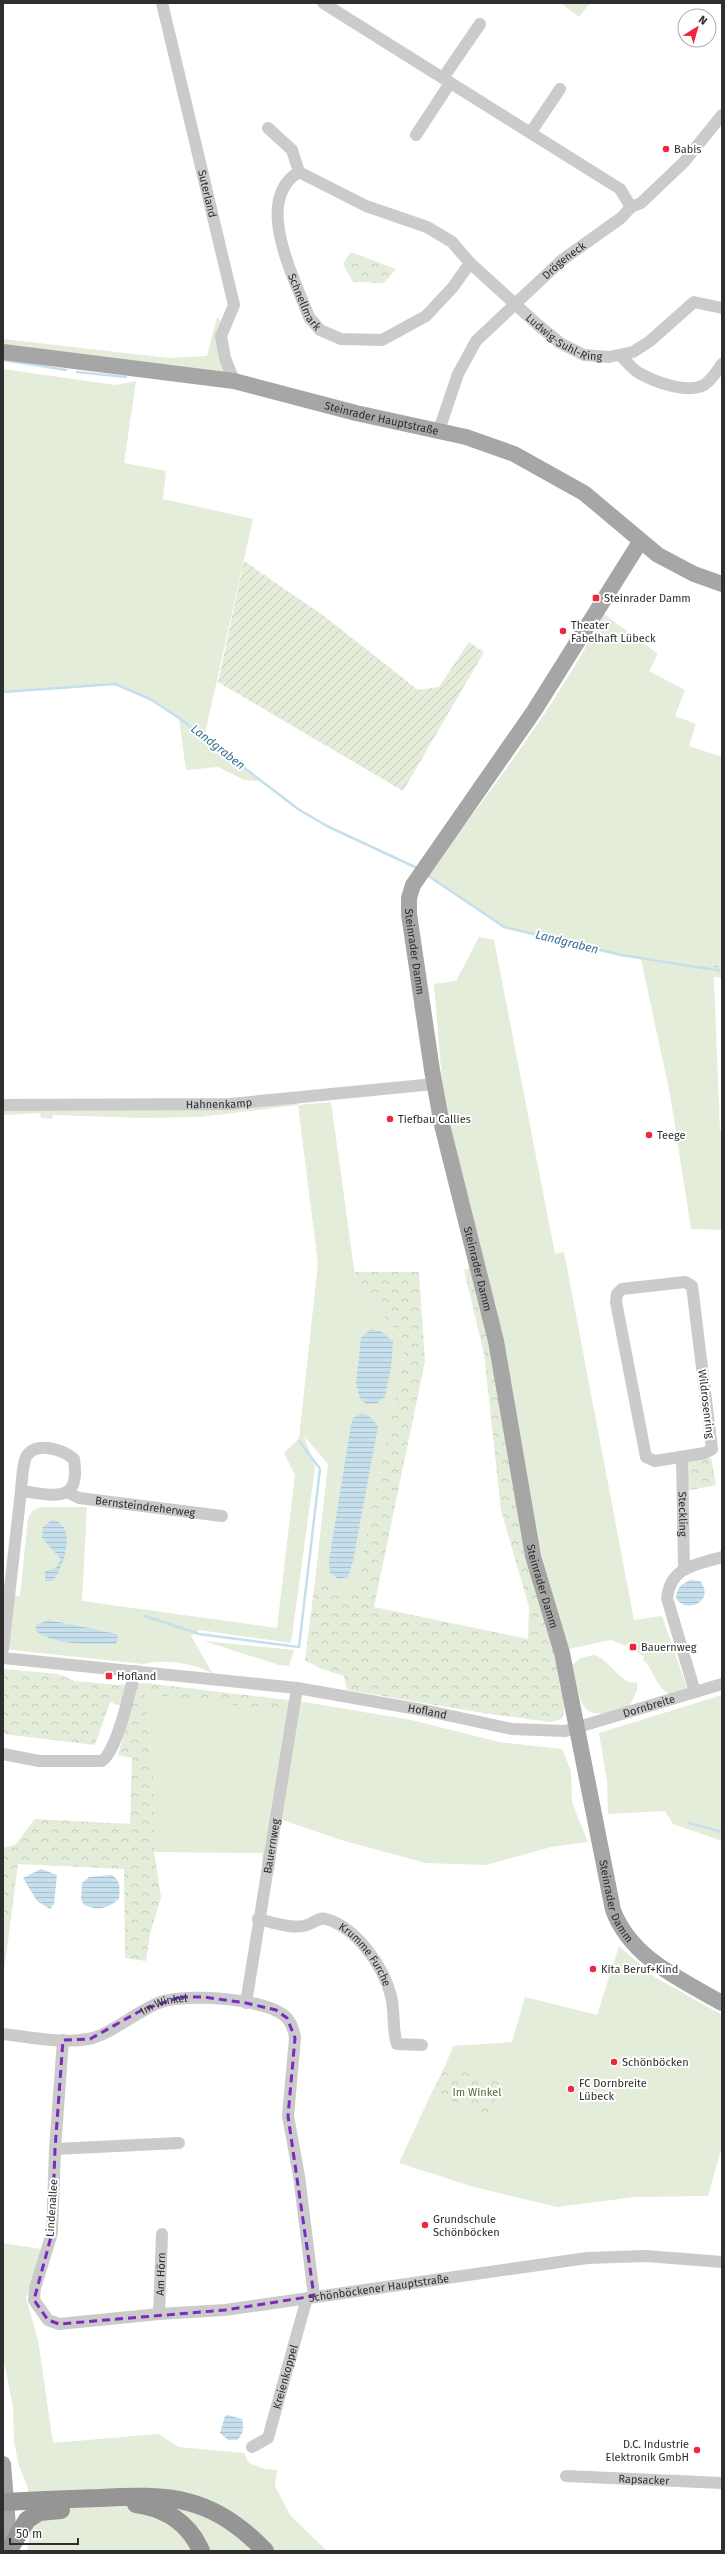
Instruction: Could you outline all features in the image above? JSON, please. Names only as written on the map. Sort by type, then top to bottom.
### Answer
[{"type":"highway","points":[[7,2502],[144,2496],[169,2497],[192,2503],[220,2514],[246,2532],[265,2551]]},
{"type":"highway","points":[[10,2550],[27,2520],[39,2512],[131,2504],[152,2506],[167,2512],[192,2534],[200,2551]]},
{"type":"main road","name":"Steinrader Hauptstraße","points":[[3,352],[234,381],[356,413],[466,437],[514,454],[584,493],[640,542],[676,566],[722,584]]},
{"type":"main road","name":"Steinrader Damm","points":[[640,542],[534,711],[413,885],[409,898],[409,914],[434,1084],[496,1341],[533,1556],[562,1653],[576,1729],[590,1788],[606,1883],[613,1910],[621,1928],[646,1956],[722,2003]]},
{"type":"main road","points":[[3,2464],[10,2550]]},
{"type":"street","name":"Suterland","points":[[162,3],[234,304],[221,336],[225,358],[234,381]]},
{"type":"street","points":[[323,3],[620,189],[631,207]]},
{"type":"street","points":[[416,135],[446,80],[480,24]]},
{"type":"street","points":[[531,132],[560,89]]},
{"type":"street","name":"Drögeneck","points":[[439,430],[458,374],[476,342],[514,303],[562,260],[621,218],[631,207],[641,203],[684,162],[722,115]]},
{"type":"street","points":[[268,128],[292,150],[299,172],[366,206],[427,227],[452,242],[470,263],[514,303]]},
{"type":"street","name":"Schnellmark","points":[[299,172],[291,177],[284,186],[277,205],[277,222],[309,317],[320,330],[341,339],[382,340],[426,316],[453,287],[470,263]]},
{"type":"street","name":"Ludwig-Suhl-Ring","points":[[514,303],[552,336],[569,348],[594,357],[621,356],[643,346],[691,304],[699,302],[722,308]]},
{"type":"street","name":"Ludwig-Suhl-Ring","points":[[621,356],[642,375],[688,388],[699,387],[708,382],[722,364]]},
{"type":"street","name":"Hahnenkamp","points":[[3,1105],[230,1104],[434,1084]]},
{"type":"street","name":"Wildrosenring","points":[[685,1282],[692,1286],[712,1449],[707,1453],[682,1458],[655,1461],[646,1457],[616,1302],[617,1294],[622,1289],[685,1282]]},
{"type":"street","points":[[3,1649],[21,1491],[26,1458],[32,1451],[41,1448],[62,1450],[74,1458],[74,1485],[69,1493]]},
{"type":"street","name":"Steckling","points":[[682,1458],[684,1570]]},
{"type":"street","name":"Bernsteindreherweg","points":[[21,1491],[61,1496],[69,1493],[79,1498],[222,1516]]},
{"type":"street","points":[[695,1692],[667,1598],[669,1584],[684,1570],[722,1557]]},
{"type":"street","name":"Hofland","points":[[3,1658],[296,1688],[428,1710],[512,1729],[565,1731],[576,1729]]},
{"type":"street","points":[[3,1754],[39,1761],[102,1761],[108,1756],[135,1671]]},
{"type":"street","name":"Dornbreite","points":[[576,1729],[722,1684]]},
{"type":"street","name":"Bauernweg","points":[[246,2003],[258,1919],[296,1688]]},
{"type":"street","name":"Krumme Furche","points":[[258,1919],[300,1927],[307,1925],[316,1919],[326,1919],[343,1928],[361,1942],[377,1963],[391,1996],[396,2025],[394,2034],[397,2044],[422,2045]]},
{"type":"street","name":"Im Winkel","points":[[3,2034],[63,2040],[90,2039],[142,2010],[180,1997],[204,1996],[246,2003],[276,2010],[287,2018],[293,2027],[295,2048],[288,2116],[300,2183],[310,2297]]},
{"type":"street","name":"Lindenallee","points":[[39,2310],[34,2300],[35,2288],[52,2234],[54,2149],[63,2040]]},
{"type":"street","points":[[54,2149],[179,2143]]},
{"type":"street","name":"Am Hörn","points":[[159,2314],[162,2234]]},
{"type":"street","name":"Schönböckener Hauptstraße","points":[[39,2310],[48,2320],[59,2324],[159,2314],[225,2310],[587,2258],[646,2256],[722,2262]]},
{"type":"street","name":"Kreienkoppel","points":[[252,2447],[268,2438],[310,2297]]},
{"type":"street","name":"Rapsacker","points":[[566,2476],[722,2483]]},
{"type":"highlighted area","points":[[180,1997],[204,1997],[246,2003],[276,2010],[287,2018],[295,2038],[288,2116],[314,2296],[225,2310],[59,2324],[48,2320],[34,2300],[52,2233],[55,2149],[63,2040],[90,2039],[142,2010]]},
{"type":"green space","points":[[561,3],[590,3],[579,17]]},
{"type":"green space","points":[[351,252],[396,269],[384,283],[353,282],[343,264]]},
{"type":"green space","points":[[217,317],[221,322],[225,372],[221,373],[3,348],[3,339],[169,358],[207,356]]},
{"type":"green space","points":[[3,369],[115,385],[136,381],[124,463],[166,471],[163,499],[253,519],[204,738],[259,781],[244,780],[218,767],[186,770],[179,718],[150,699],[115,684],[3,691]]},
{"type":"green space","points":[[244,561],[324,616],[418,690],[439,687],[469,642],[484,652],[403,791],[218,682]]},
{"type":"green space","points":[[604,614],[658,654],[649,671],[685,690],[675,716],[696,724],[689,746],[722,757],[722,957],[713,957],[720,1130],[722,1130],[722,1230],[691,1229],[670,1094],[641,959],[504,927],[427,875],[498,780],[543,716],[565,683]]},
{"type":"green space","points":[[479,937],[494,940],[555,1254],[564,1252],[634,1620],[662,1616],[687,1688],[669,1694],[657,1681],[643,1660],[644,1657],[627,1644],[626,1646],[611,1640],[568,1649],[537,1539],[444,1104],[434,984],[456,981]]},
{"type":"green space","points":[[713,956],[722,957],[722,978],[714,977]]},
{"type":"green space","points":[[297,1100],[298,1105],[200,1117],[143,1118],[53,1115],[52,1119],[41,1118],[40,1113],[3,1115],[3,1107]]},
{"type":"green space","points":[[331,1102],[356,1283],[406,1342],[357,1583],[350,1590],[340,1593],[315,1581],[328,1464],[304,1436],[315,1468],[291,1643],[199,1630],[191,1636],[213,1674],[197,1667],[179,1663],[161,1662],[143,1664],[3,1649],[3,1594],[20,1596],[28,1518],[33,1510],[41,1507],[87,1507],[82,1601],[277,1628],[295,1475],[284,1453],[299,1438],[318,1264],[298,1105]]},
{"type":"green space","points":[[473,1267],[565,1706],[562,1719],[550,1722],[483,1713],[347,1690],[344,1676],[319,1668],[305,1660],[315,1581],[340,1593],[350,1590],[357,1583],[406,1342],[356,1283],[355,1272],[419,1272],[425,1361],[374,1607],[528,1639],[529,1607],[501,1510],[484,1354],[464,1270]]},
{"type":"green space","points":[[711,1458],[716,1485],[686,1491],[685,1465],[688,1461]]},
{"type":"green space","points":[[204,1641],[294,1650],[289,1666],[279,1665]]},
{"type":"green space","points":[[593,1655],[599,1657],[626,1680],[637,1682],[637,1690],[629,1707],[613,1712],[601,1713],[592,1712],[586,1708],[582,1702],[572,1665],[581,1658]]},
{"type":"green space","points":[[3,1669],[58,1674],[75,1681],[117,1685],[146,1683],[304,1702],[299,1713],[145,1694],[154,1783],[154,1852],[161,1897],[150,1934],[146,1961],[125,1958],[124,1869],[18,1864],[10,1926],[3,1926],[3,1848],[15,1845],[35,1819],[130,1824],[132,1758],[118,1755],[131,1709],[110,1702],[95,1745],[3,1734]]},
{"type":"green space","points":[[145,1693],[299,1713],[304,1702],[411,1720],[499,1742],[562,1749],[571,1771],[572,1803],[588,1842],[551,1847],[486,1865],[426,1863],[341,1840],[280,1819],[274,1873],[262,1871],[262,1853],[154,1852],[154,1783]]},
{"type":"green space","points":[[722,1695],[722,1841],[673,1824],[665,1811],[608,1814],[607,1781],[599,1733]]},
{"type":"green space","points":[[3,1926],[10,1926],[4,1971],[3,1971]]},
{"type":"green space","name":"Schönböcken","points":[[619,1946],[653,1976],[722,2015],[722,2146],[708,2196],[635,2197],[557,2207],[474,2187],[399,2163],[431,2094],[491,2116],[501,2081],[446,2064],[453,2046],[512,2042],[525,1997],[597,2015]]},
{"type":"green space","name":"Im Winkel","points":[[446,2064],[501,2081],[491,2116],[431,2094]]},
{"type":"green space","points":[[3,2243],[41,2249],[26,2298],[38,2340],[53,2443],[158,2434],[179,2447],[244,2453],[249,2463],[265,2469],[277,2470],[275,2486],[290,2515],[327,2551],[27,2551],[32,2522],[28,2488],[19,2466],[14,2441],[13,2407],[3,2357]]},
{"type":"water","points":[[371,1329],[382,1332],[393,1342],[391,1368],[385,1397],[376,1404],[366,1404],[360,1398],[356,1384],[361,1338]]},
{"type":"water","points":[[362,1413],[369,1416],[378,1426],[353,1561],[348,1577],[338,1579],[330,1573],[329,1561],[351,1425],[353,1418]]},
{"type":"water","points":[[52,1520],[60,1523],[65,1529],[67,1537],[66,1547],[57,1575],[53,1581],[45,1581],[45,1571],[56,1568],[61,1559],[42,1538],[43,1527]]},
{"type":"water","points":[[691,1580],[700,1581],[704,1588],[704,1594],[702,1600],[698,1603],[686,1605],[681,1603],[676,1598],[677,1591],[680,1586]]},
{"type":"water","points":[[49,1620],[117,1634],[118,1638],[116,1644],[64,1642],[44,1636],[36,1631],[36,1625]]},
{"type":"water","points":[[41,1869],[57,1875],[54,1904],[50,1909],[37,1901],[23,1878]]},
{"type":"water","points":[[112,1875],[117,1880],[120,1889],[119,1899],[102,1908],[94,1908],[84,1905],[81,1899],[82,1883],[89,1877]]},
{"type":"water","points":[[228,2415],[242,2419],[243,2430],[237,2440],[228,2440],[220,2433],[225,2416]]},
{"type":"waterway","points":[[3,360],[66,370]]},
{"type":"waterway","points":[[77,372],[126,377]]},
{"type":"waterway","name":"Landgraben","points":[[3,692],[115,684],[150,699],[179,718],[298,809],[327,826],[417,868]]},
{"type":"waterway","name":"Landgraben","points":[[427,875],[504,927],[621,955],[722,971]]},
{"type":"waterway","points":[[145,1616],[199,1634],[299,1647],[320,1469],[300,1442]]},
{"type":"waterway","points":[[689,1823],[722,1832]]},
{"type":"place","name":"Babis","points":[[666,149]]},
{"type":"place","name":"Steinrader Damm","points":[[596,598]]},
{"type":"place","name":"Theater Fabelhaft Lübeck","points":[[563,631]]},
{"type":"place","name":"Tiefbau Callies","points":[[390,1119]]},
{"type":"place","name":"Teege","points":[[649,1135]]},
{"type":"place","name":"Bauernweg","points":[[633,1647]]},
{"type":"place","name":"Hofland","points":[[109,1676]]},
{"type":"place","name":"Kita Beruf+Kind","points":[[593,1969]]},
{"type":"place","name":"Schönböcken","points":[[614,2062]]},
{"type":"place","name":"FC Dornbreite Lübeck","points":[[571,2089]]},
{"type":"place","name":"Grundschule Schönböcken","points":[[425,2225]]},
{"type":"place","name":"D.C. Industrie Elektronik GmbH","points":[[697,2450]]}]
